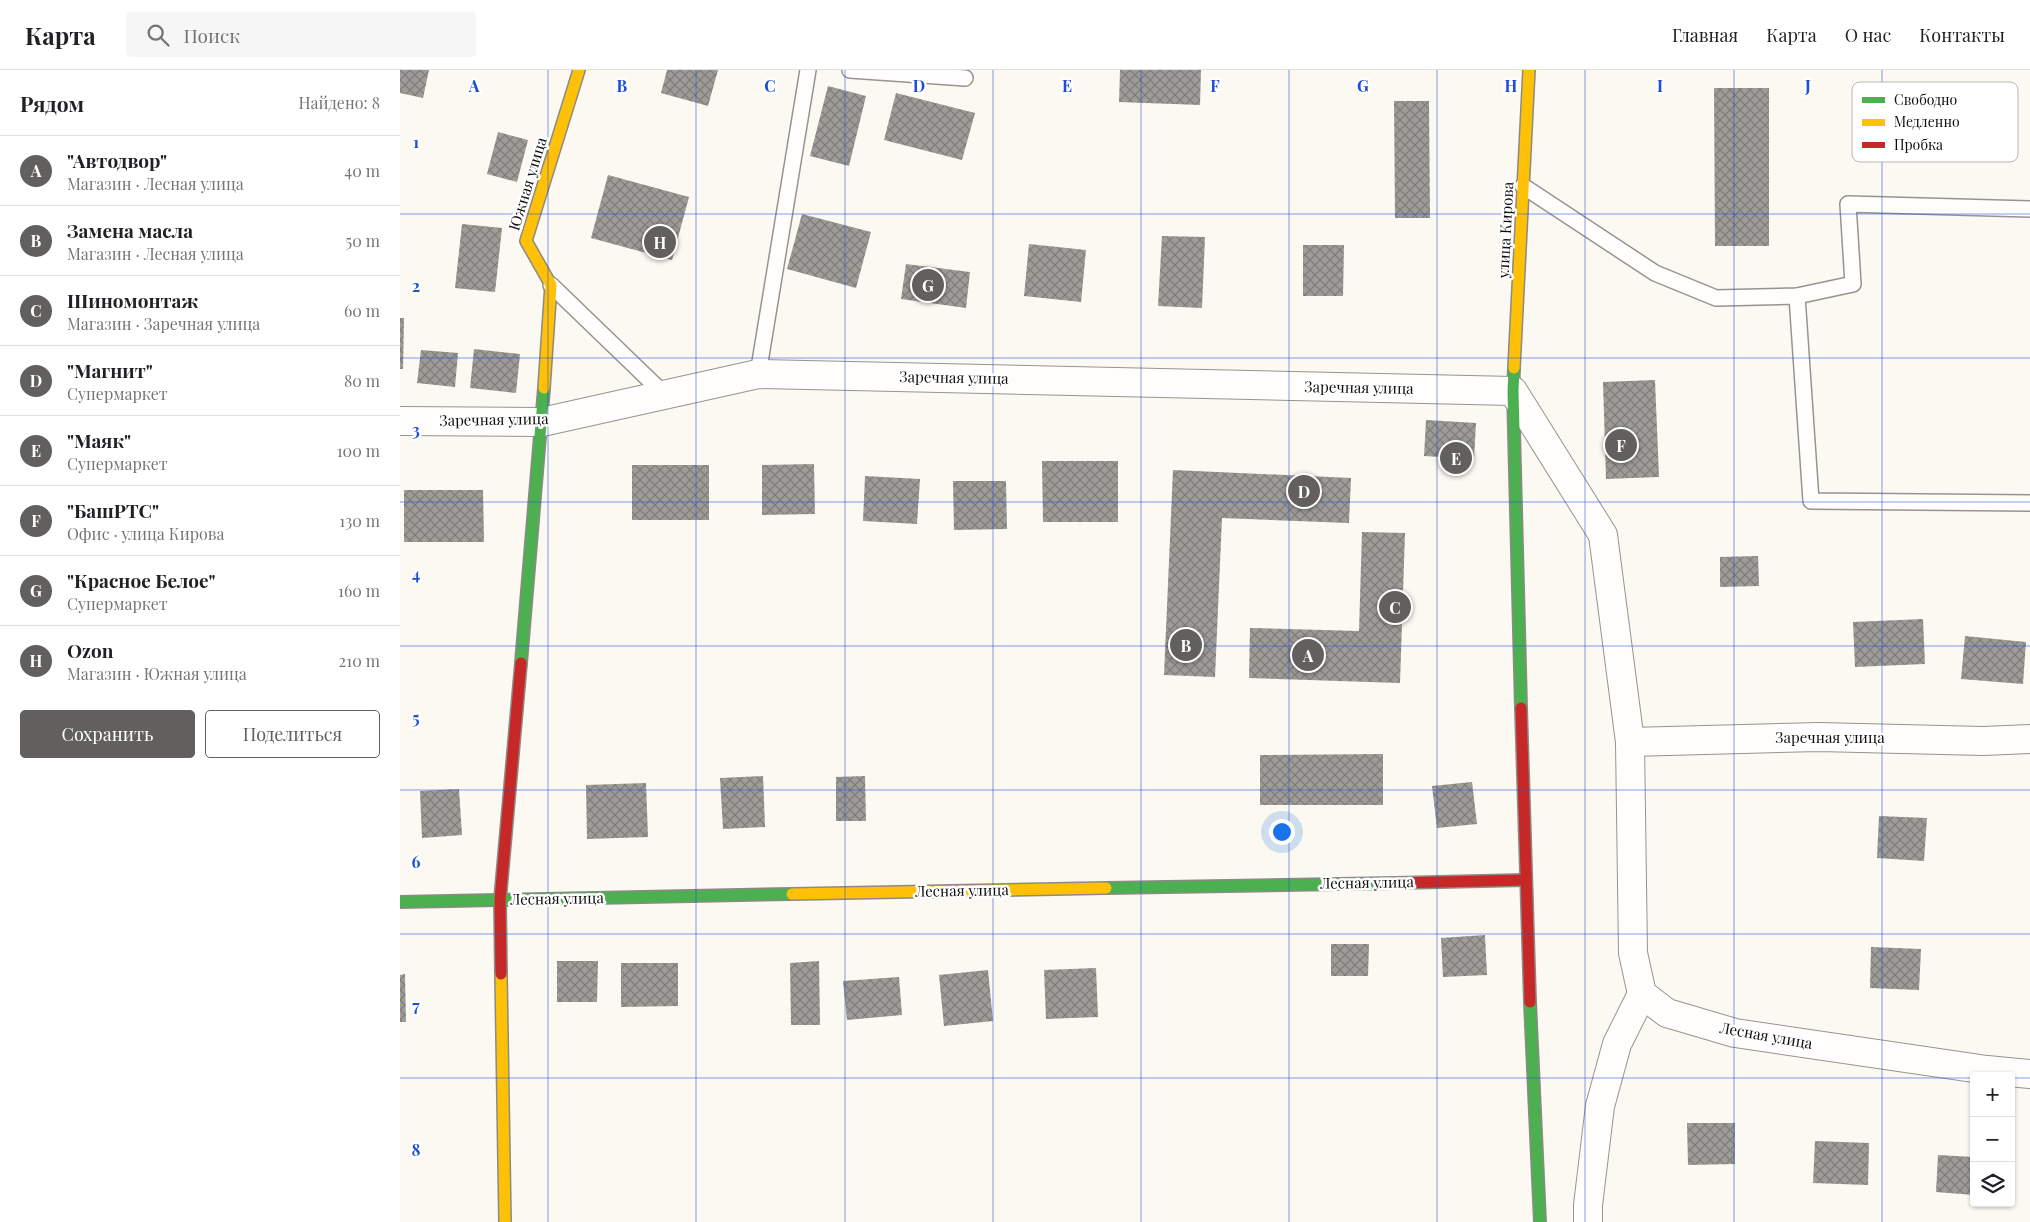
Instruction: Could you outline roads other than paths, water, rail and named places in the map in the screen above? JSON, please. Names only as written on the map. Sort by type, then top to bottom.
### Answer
[{"type":"street","name":"Южная улица","points":[[551,285],[526,242],[579,70]]},
{"type":"street","name":"улица Кирова","points":[[1529,70],[1513,391],[1525,880],[1540,1222]]},
{"type":"street","points":[[505,1222],[500,900],[542,422],[551,285]]},
{"type":"street","name":"Заречная улица","points":[[400,421],[542,422],[758,374],[1513,391]]},
{"type":"street","points":[[1513,391],[1602,535],[1630,742],[1633,953],[1642,994],[1617,1044],[1600,1106],[1588,1205],[1588,1222]]},
{"type":"street","name":"Заречная улица","points":[[1630,742],[1819,737],[1983,741],[2030,739]]},
{"type":"street","name":"Лесная улица","points":[[400,902],[1525,880]]},
{"type":"street","name":"Лесная улица","points":[[1642,994],[1667,1014],[1736,1033],[1986,1070],[2030,1074]]},
{"type":"lane","points":[[758,374],[808,70]]},
{"type":"lane","points":[[850,70],[965,78]]},
{"type":"lane","points":[[1523,186],[1655,273],[1716,298],[1797,296],[1853,284],[1848,204],[2030,209]]},
{"type":"lane","points":[[551,285],[665,395]]},
{"type":"lane","points":[[1797,296],[1811,501],[2030,503]]},
{"type":"place","name":"Ozon","points":[[660,242]]},
{"type":"place","name":"\"Красное Белое\"","points":[[928,285]]},
{"type":"place","name":"\"БашРТС\"","points":[[1621,445]]},
{"type":"place","name":"\"Маяк\"","points":[[1456,458]]},
{"type":"place","name":"\"Магнит\"","points":[[1304,491]]},
{"type":"place","name":"Шиномонтаж","points":[[1395,607]]},
{"type":"place","name":"Замена масла","points":[[1186,645]]},
{"type":"place","name":"\"Автодвор\"","points":[[1308,655]]}]
